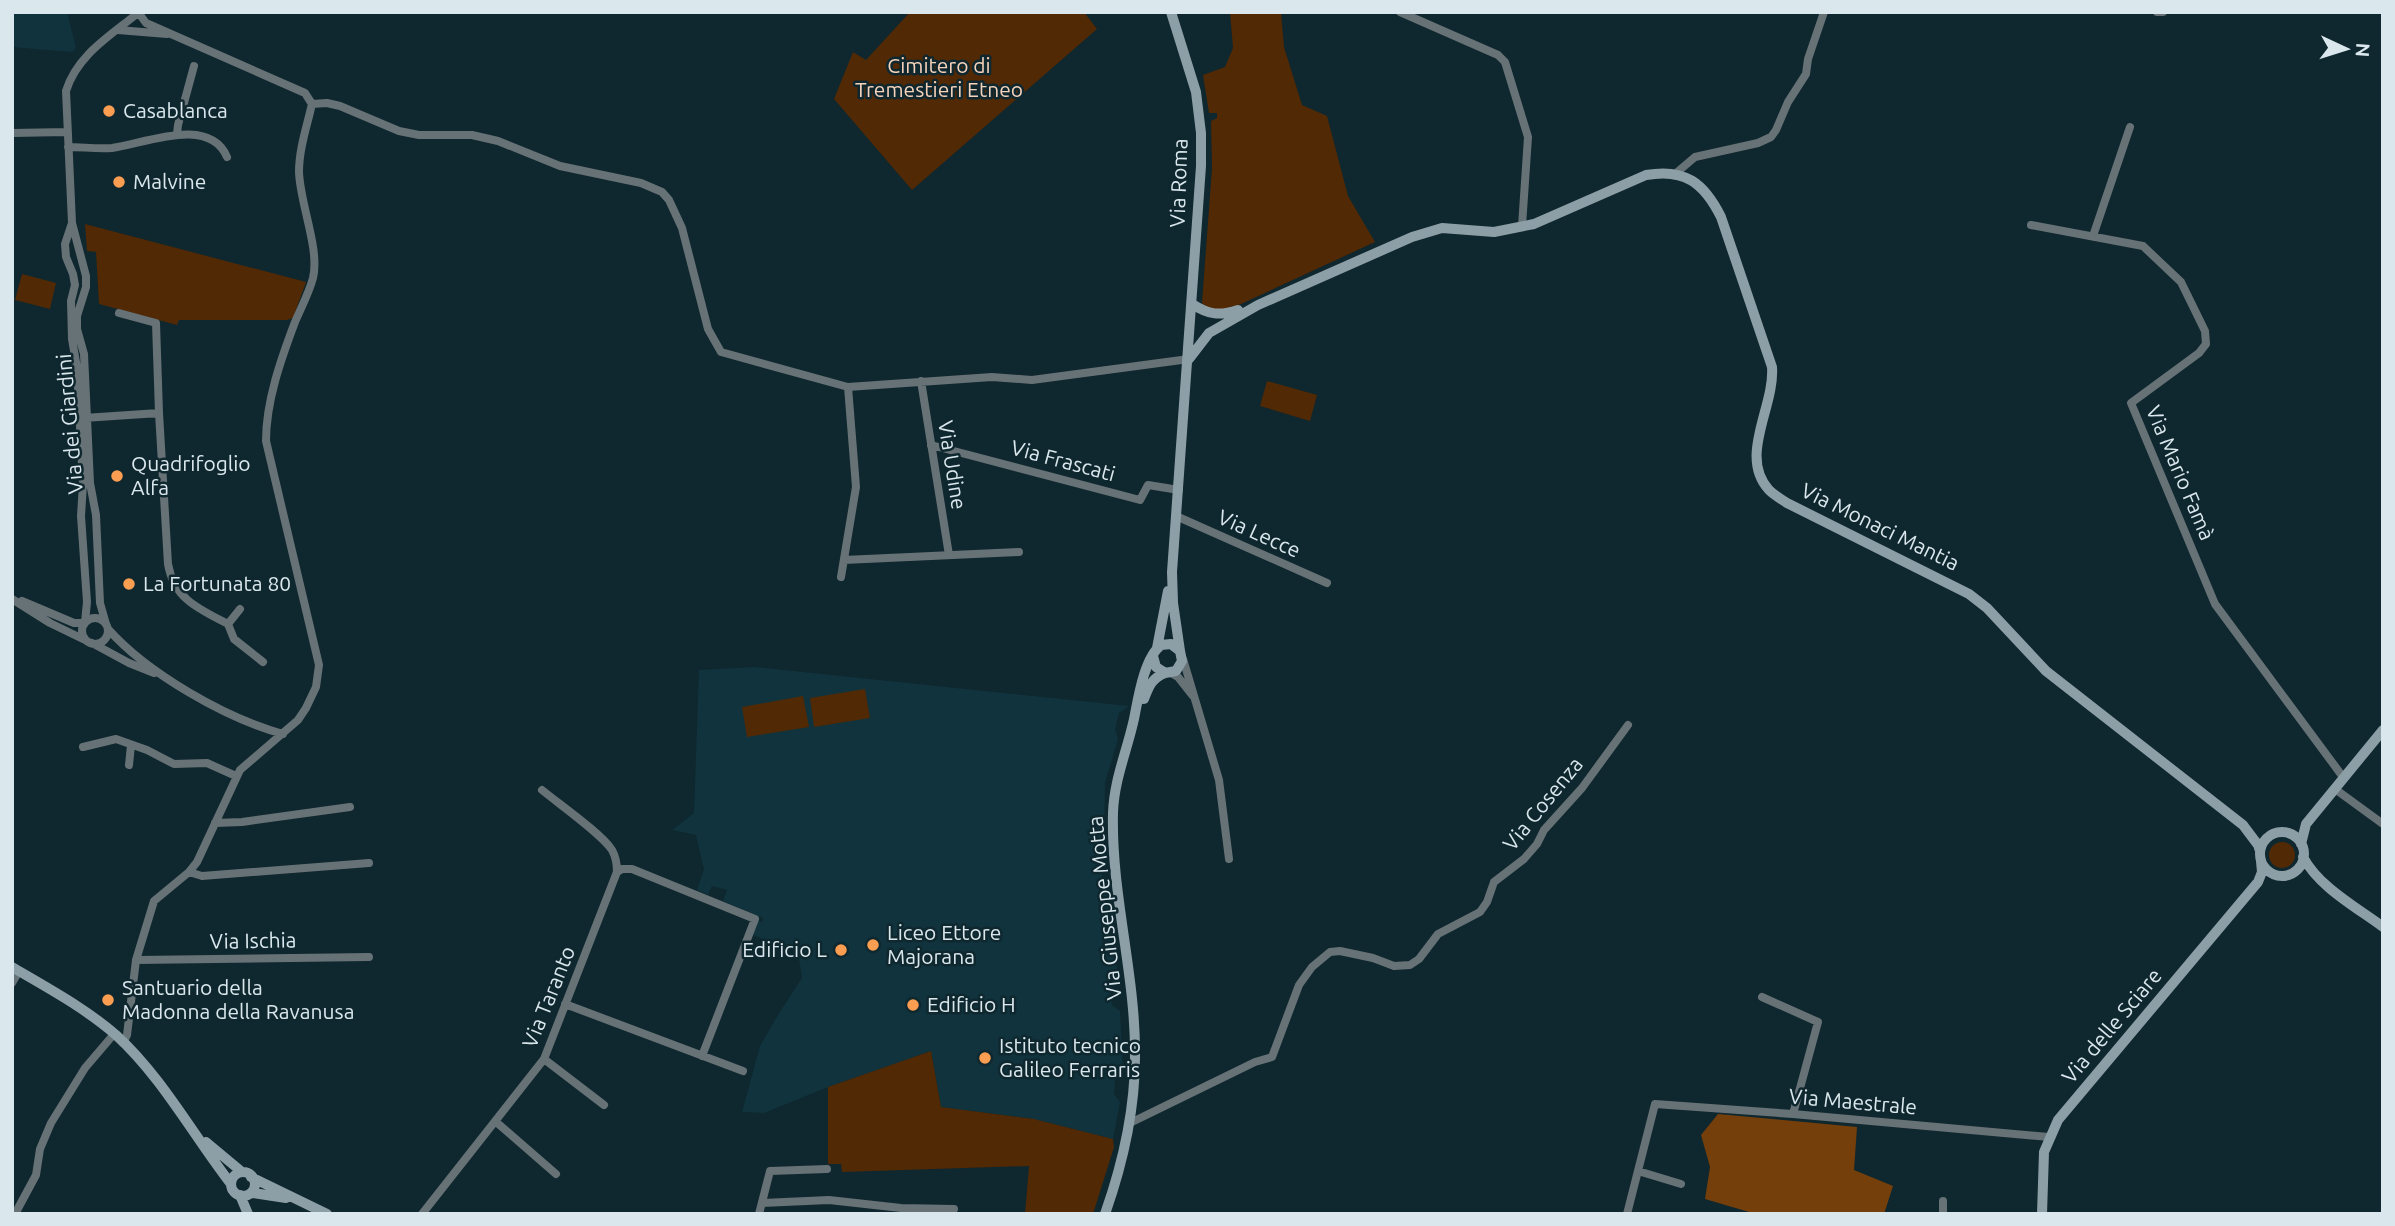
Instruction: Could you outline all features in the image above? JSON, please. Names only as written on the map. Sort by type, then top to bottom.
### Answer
[{"type":"street","name":"Via Roma","points":[[1171,12],[1196,92],[1199,111],[1201,166],[1189,359]]},
{"type":"street","points":[[1400,12],[1498,55],[1504,62],[1528,137],[1522,226]]},
{"type":"street","points":[[1229,859],[1219,780],[1181,653],[1173,603],[1172,572],[1189,359],[1209,333],[1258,305],[1425,232],[1453,228],[1494,232],[1522,226],[1550,218],[1630,180],[1658,173],[1675,174],[1695,158],[1758,143],[1771,137],[1788,102],[1806,74],[1808,59],[1824,12]]},
{"type":"street","points":[[2157,12],[2163,12]]},
{"type":"street","points":[[138,13],[146,23],[305,93],[313,104]]},
{"type":"street","name":"Via dei Giardini","points":[[74,322],[86,276],[72,223],[66,91],[71,77],[89,53],[138,13]]},
{"type":"street","points":[[118,30],[174,35]]},
{"type":"street","points":[[177,134],[194,66]]},
{"type":"street","points":[[313,104],[340,106],[399,131],[419,135],[472,135],[485,138],[524,150],[560,166],[650,185],[669,200],[682,228],[708,329],[721,352],[848,387],[992,377],[1032,380],[1189,359]]},
{"type":"street","points":[[123,1043],[127,1035],[136,960],[154,901],[189,872],[202,854],[236,776],[247,762],[298,720],[319,676],[319,666],[266,441],[274,390],[286,345],[313,277],[313,255],[299,174],[303,141],[313,104]]},
{"type":"street","points":[[2093,236],[2130,127]]},
{"type":"street","points":[[12,133],[67,132]]},
{"type":"street","points":[[68,148],[112,148],[177,134],[204,137],[223,148],[227,157]]},
{"type":"street","name":"Via Monaci Mantia","points":[[1675,174],[1699,185],[1721,217],[1770,359],[1773,382],[1756,454],[1757,467],[1770,491],[1787,503],[1969,594],[1987,608],[2046,671],[2243,825],[2263,834],[2280,833]]},
{"type":"street","name":"Via dei Giardini","points":[[72,223],[65,244],[66,257],[75,285],[71,301],[74,322],[84,354],[81,516],[87,602],[85,622]]},
{"type":"street","name":"Via Mario Famà","points":[[2031,225],[2143,246],[2181,282],[2205,331],[2206,344],[2199,353],[2131,403],[2215,604],[2343,777]]},
{"type":"street","points":[[1192,304],[1205,312],[1224,315]]},
{"type":"street","points":[[1191,327],[1258,305]]},
{"type":"street","points":[[119,313],[156,323],[159,413],[171,579],[178,592],[228,624],[234,639],[263,662]]},
{"type":"street","points":[[1191,327],[1209,333]]},
{"type":"street","name":"Via Udine","points":[[921,381],[948,555]]},
{"type":"street","points":[[841,577],[856,487],[848,387]]},
{"type":"street","points":[[83,418],[159,413]]},
{"type":"street","name":"Via dei Giardini","points":[[83,418],[96,515],[100,603],[107,626]]},
{"type":"street","name":"Via Frascati","points":[[931,445],[1140,500],[1149,485],[1179,490]]},
{"type":"street","name":"Via Lecce","points":[[1176,516],[1327,583]]},
{"type":"street","points":[[844,560],[1019,552]]},
{"type":"street","points":[[1133,724],[1139,695],[1155,652],[1172,572]]},
{"type":"street","points":[[12,598],[75,623],[96,618],[107,626],[121,644],[167,678],[244,721],[283,734]]},
{"type":"street","points":[[12,598],[50,623],[129,663],[167,678]]},
{"type":"street","points":[[228,624],[240,609]]},
{"type":"street","points":[[85,622],[82,635],[89,642]]},
{"type":"street","points":[[89,642],[104,640],[107,626]]},
{"type":"street","points":[[1155,652],[1166,644],[1171,644],[1181,653]]},
{"type":"street","points":[[1155,652],[1156,667],[1181,680],[1196,702]]},
{"type":"street","points":[[1133,724],[1150,684],[1156,677],[1180,666],[1181,653]]},
{"type":"street","name":"Via Giuseppe Motta","points":[[1105,1214],[1123,1158],[1130,1124],[1135,1056],[1134,1010],[1115,865],[1113,812],[1115,789],[1133,724]]},
{"type":"street","name":"Via Cosenza","points":[[1130,1124],[1255,1062],[1272,1057],[1298,985],[1312,967],[1330,952],[1340,951],[1373,958],[1394,966],[1410,965],[1419,959],[1438,933],[1480,912],[1494,882],[1524,859],[1537,844],[1544,830],[1582,788],[1628,724]]},
{"type":"street","points":[[2382,731],[2306,824],[2301,844],[2303,857],[2321,881],[2383,927]]},
{"type":"street","points":[[83,747],[116,739],[174,764],[207,763],[236,776]]},
{"type":"street","points":[[129,765],[131,744]]},
{"type":"street","points":[[2335,789],[2383,824]]},
{"type":"street","points":[[542,790],[612,850],[617,872]]},
{"type":"street","points":[[215,823],[242,822],[350,807]]},
{"type":"street","points":[[2258,882],[2262,872],[2261,856],[2266,839],[2306,824]]},
{"type":"street","name":"Via Monaci Mantia","points":[[2243,825],[2261,856]]},
{"type":"street","points":[[2280,833],[2294,836],[2301,844]]},
{"type":"street","points":[[2261,856],[2267,870],[2276,875],[2292,873],[2321,881]]},
{"type":"street","points":[[2292,873],[2300,866],[2303,857]]},
{"type":"street","points":[[189,872],[202,876],[369,863]]},
{"type":"street","points":[[617,872],[632,869],[755,919],[702,1055]]},
{"type":"street","name":"Via Taranto","points":[[422,1214],[544,1059],[617,872]]},
{"type":"street","name":"Via delle Sciare","points":[[2042,1214],[2044,1152],[2058,1120],[2258,882],[2276,875]]},
{"type":"street","name":"Via Ischia","points":[[136,960],[369,957]]},
{"type":"street","points":[[12,983],[15,969],[71,1001],[114,1034],[141,1061],[231,1184],[248,1194],[274,1195],[302,1202]]},
{"type":"street","points":[[1762,997],[1818,1022],[1793,1114]]},
{"type":"street","points":[[565,1004],[743,1071]]},
{"type":"street","points":[[15,1214],[36,1175],[40,1149],[51,1123],[85,1068],[114,1034]]},
{"type":"street","points":[[544,1059],[604,1105]]},
{"type":"street","name":"Via Maestrale","points":[[1638,1171],[1655,1104],[2049,1137]]},
{"type":"street","points":[[495,1121],[556,1174]]},
{"type":"street","points":[[194,1130],[246,1174],[255,1185],[248,1194],[248,1214]]},
{"type":"street","points":[[759,1214],[770,1171],[827,1169]]},
{"type":"street","points":[[1627,1214],[1638,1171],[1681,1184]]},
{"type":"street","points":[[231,1184],[233,1176],[246,1174],[327,1214]]},
{"type":"street","points":[[248,1194],[254,1214]]},
{"type":"street","points":[[762,1203],[829,1200],[901,1208],[954,1209]]},
{"type":"street","points":[[1943,1214],[1944,1201]]},
{"type":"shaded area","points":[[12,12],[67,12],[76,48],[72,52],[12,47]]},
{"type":"shaded area","points":[[755,667],[1129,706],[1119,713],[1115,730],[1118,739],[1105,783],[1104,845],[1097,846],[1103,882],[1107,882],[1118,978],[1110,985],[1112,1005],[1120,1011],[1123,1073],[1115,1080],[1114,1094],[1120,1102],[1113,1139],[1034,1119],[941,1107],[931,1051],[764,1113],[742,1112],[760,1046],[802,978],[798,952],[753,935],[758,921],[762,922],[763,918],[723,901],[727,890],[712,886],[708,895],[697,890],[704,869],[696,835],[672,830],[694,813],[699,670]]},
{"type":"shaded area","points":[[1718,1114],[1857,1127],[1854,1170],[1893,1186],[1884,1214],[1756,1214],[1705,1199],[1710,1167],[1701,1135]]},
{"type":"green space","name":"Cimitero di Tremestieri Etneo","points":[[910,12],[1084,12],[1097,29],[912,190],[834,99],[853,52],[866,60]]},
{"type":"green space","points":[[1230,12],[1281,12],[1284,47],[1302,105],[1327,116],[1348,196],[1375,242],[1241,304],[1216,310],[1202,303],[1212,168],[1211,121],[1217,118],[1217,113],[1209,113],[1203,75],[1225,67],[1233,48]]},
{"type":"green space","points":[[85,224],[306,282],[293,318],[287,320],[179,320],[177,325],[99,304],[96,252],[87,251]]},
{"type":"green space","points":[[22,274],[56,283],[50,309],[15,300]]},
{"type":"green space","points":[[1267,381],[1317,395],[1310,421],[1260,406]]},
{"type":"green space","points":[[865,689],[870,718],[814,727],[810,698]]},
{"type":"green space","points":[[803,696],[809,727],[747,737],[742,707]]},
{"type":"green space","points":[[2282,842],[2291,846],[2295,855],[2291,864],[2282,868],[2273,864],[2269,855],[2273,846]]},
{"type":"green space","points":[[931,1051],[941,1107],[1034,1119],[1113,1139],[1114,1147],[1093,1214],[1025,1214],[1029,1166],[842,1172],[841,1164],[828,1164],[828,1087]]},
{"type":"place","name":"Casablanca","points":[[109,111]]},
{"type":"place","name":"Malvine","points":[[119,182]]},
{"type":"place","name":"Quadrifoglio Alfa","points":[[117,476]]},
{"type":"place","name":"La Fortunata 80","points":[[129,584]]},
{"type":"place","name":"Liceo Ettore Majorana","points":[[873,945]]},
{"type":"place","name":"Edificio L","points":[[841,950]]},
{"type":"place","name":"Santuario della Madonna della Ravanusa","points":[[108,1000]]},
{"type":"place","name":"Edificio H","points":[[913,1005]]},
{"type":"place","name":"Istituto tecnico Galileo Ferraris","points":[[985,1058]]}]
